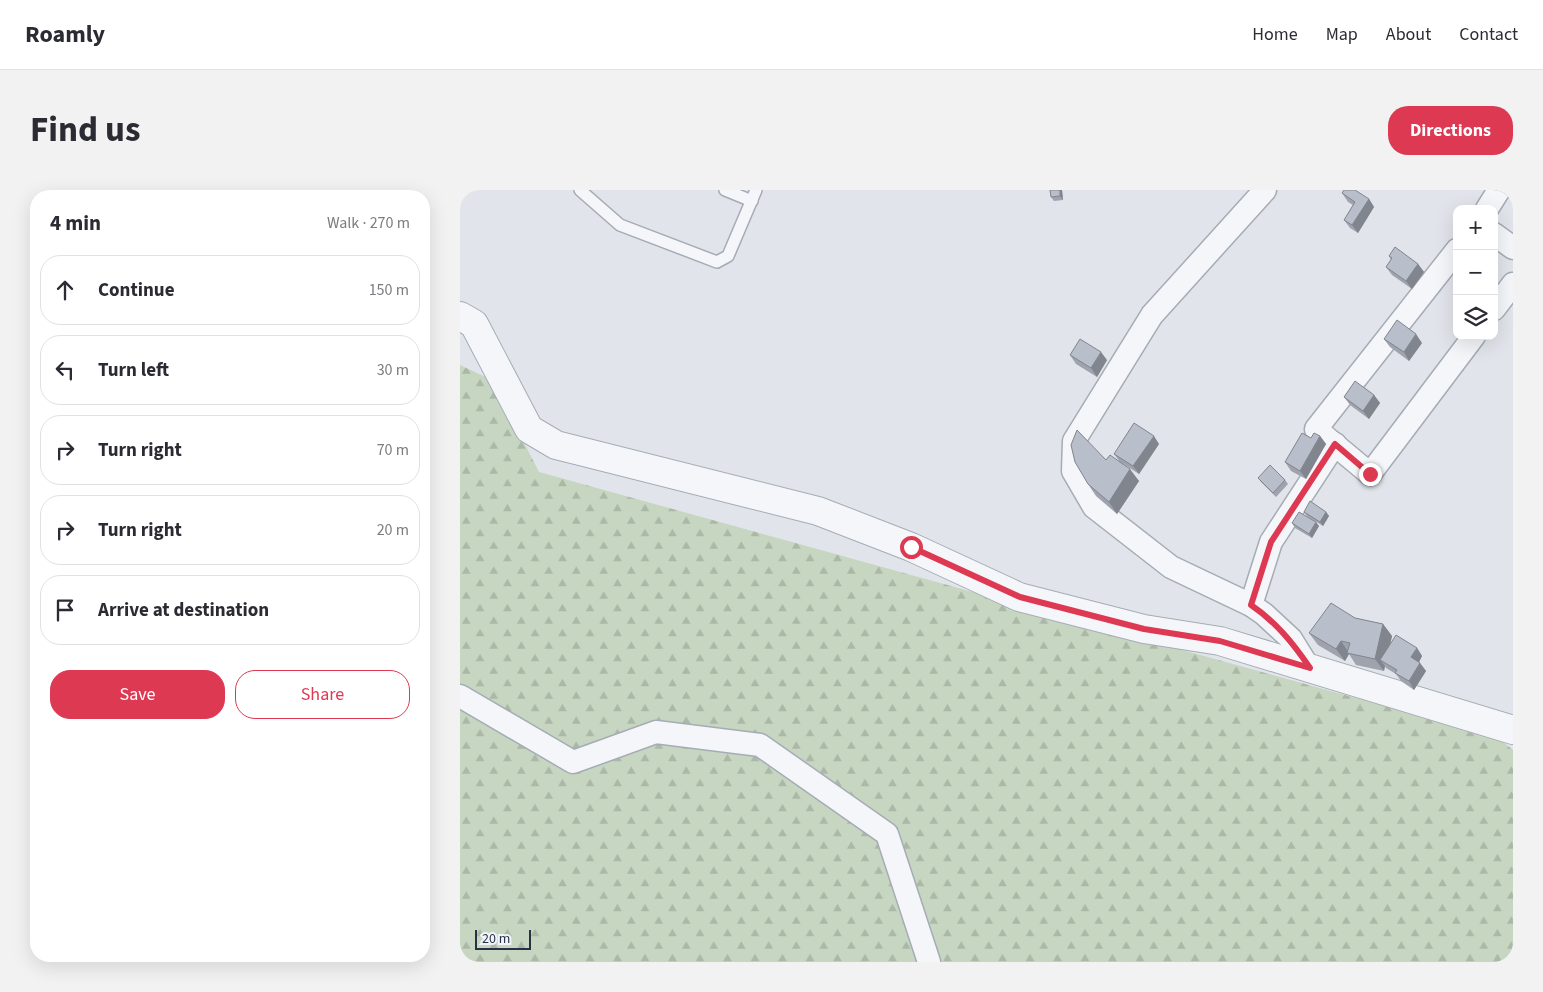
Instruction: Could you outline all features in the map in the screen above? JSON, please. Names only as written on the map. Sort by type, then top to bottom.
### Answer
[{"type":"street","points":[[1265,190],[1152,315],[1074,441],[1073,471],[1094,506],[1171,567],[1251,605],[1264,614],[1291,639],[1310,668]]},
{"type":"street","points":[[1490,205],[1499,190]]},
{"type":"street","points":[[1498,237],[1513,248]]},
{"type":"street","points":[[1453,255],[1316,429],[1370,474],[1471,340]]},
{"type":"street","points":[[1498,304],[1513,284],[1513,267]]},
{"type":"street","points":[[460,316],[474,324],[529,429],[556,445],[818,511],[911,547],[1020,597],[1144,629],[1220,641],[1513,730]]},
{"type":"street","points":[[1251,605],[1271,542],[1335,444]]},
{"type":"street","points":[[460,696],[573,762],[656,732],[760,745],[887,834],[928,962]]},
{"type":"lane","points":[[580,190],[620,225],[718,262],[728,256],[754,195],[725,190]]},
{"type":"green space","points":[[460,365],[492,380],[539,472],[1497,737],[1513,750],[1513,962],[460,962]]},
{"type":"building","points":[[1050,190],[1060,190],[1060,196],[1051,197]]},
{"type":"building","points":[[1344,190],[1355,190],[1369,199],[1352,225],[1344,220],[1355,202],[1342,193]]},
{"type":"building","points":[[1395,247],[1418,264],[1406,281],[1386,267],[1392,258],[1389,256]]},
{"type":"building","points":[[1397,320],[1416,334],[1404,352],[1384,339]]},
{"type":"building","points":[[1080,339],[1101,352],[1091,368],[1070,355]]},
{"type":"building","points":[[1355,381],[1374,395],[1363,411],[1344,397]]},
{"type":"building","points":[[1134,423],[1154,436],[1133,466],[1114,454]]},
{"type":"building","points":[[1077,430],[1106,460],[1110,455],[1130,469],[1109,502],[1088,484],[1075,462],[1071,445]]},
{"type":"building","points":[[1302,433],[1311,438],[1314,433],[1320,436],[1300,471],[1285,462]]},
{"type":"building","points":[[1270,465],[1285,480],[1273,493],[1258,478]]},
{"type":"building","points":[[1310,501],[1326,512],[1320,522],[1304,512]]},
{"type":"building","points":[[1299,512],[1316,522],[1309,534],[1292,523]]},
{"type":"building","points":[[1331,603],[1355,618],[1383,624],[1375,659],[1347,653],[1350,643],[1341,641],[1336,649],[1309,633]]},
{"type":"building","points":[[1396,635],[1417,648],[1411,657],[1420,663],[1409,681],[1395,673],[1397,670],[1380,660]]},
{"type":"route","points":[[911,547],[1020,597],[1144,629],[1220,641],[1310,668],[1291,639],[1277,625],[1251,605],[1271,542],[1335,444],[1370,474]]}]
